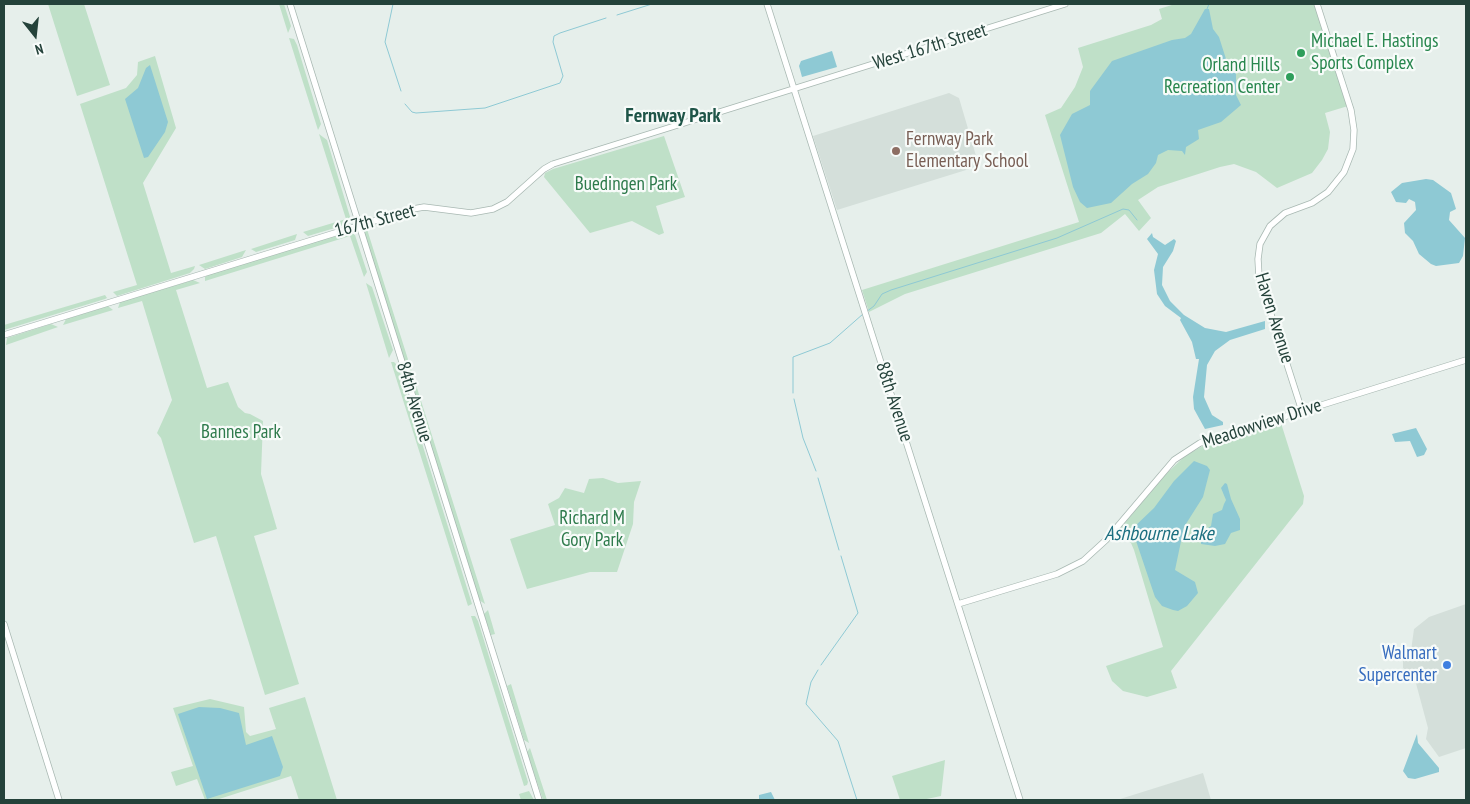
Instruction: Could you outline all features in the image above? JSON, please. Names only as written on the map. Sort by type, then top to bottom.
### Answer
[{"type":"street","name":"84th Avenue","points":[[290,4],[539,800]]},
{"type":"street","name":"88th Avenue","points":[[767,4],[1020,800]]},
{"type":"street","name":"West 167th Street","points":[[794,90],[1065,4]]},
{"type":"street","name":"Haven Avenue","points":[[1302,411],[1260,277],[1258,259],[1260,244],[1270,226],[1285,214],[1312,202],[1328,192],[1344,172],[1353,149],[1353,118],[1317,4]]},
{"type":"street","name":"167th Street","points":[[4,334],[413,208],[471,213],[493,209],[507,202],[544,169],[553,164],[794,90]]},
{"type":"street","name":"Meadowview Drive","points":[[958,604],[1057,574],[1083,561],[1106,540],[1168,466],[1185,452],[1206,441],[1466,360]]},
{"type":"street","points":[[4,624],[58,800]]},
{"type":"shaded area","name":"Fernway Park Elementary School","points":[[949,93],[959,98],[979,166],[837,210],[813,136]]},
{"type":"shaded area","points":[[1466,604],[1466,748],[1439,757],[1426,739],[1428,728],[1414,676],[1403,668],[1403,659],[1411,651],[1414,629],[1429,617]]},
{"type":"shaded area","points":[[1203,773],[1211,800],[1117,800]]},
{"type":"green space","points":[[48,4],[84,4],[110,85],[77,96]]},
{"type":"green space","points":[[279,4],[284,4],[291,26],[288,33]]},
{"type":"green space","points":[[1175,4],[1315,4],[1348,106],[1325,113],[1330,132],[1328,149],[1312,173],[1277,188],[1256,172],[1234,164],[1220,167],[1158,187],[1138,200],[1151,218],[1139,231],[1125,214],[1101,233],[905,294],[869,312],[862,290],[1079,222],[1045,115],[1061,108],[1075,87],[1083,67],[1078,48],[1151,25],[1162,19],[1159,9]]},
{"type":"green space","points":[[289,38],[294,39],[297,45],[321,124],[318,130]]},
{"type":"green space","points":[[155,56],[176,128],[143,183],[171,273],[195,266],[190,273],[117,296],[113,292],[137,285],[80,104],[126,88],[137,75],[138,62]]},
{"type":"green space","points":[[319,134],[327,140],[351,220],[345,225],[308,236],[303,232],[346,219]]},
{"type":"green space","name":"Buedingen Park","points":[[664,136],[685,197],[656,206],[664,233],[659,235],[632,221],[590,233],[544,177],[545,173],[553,169]]},
{"type":"green space","points":[[366,226],[485,604],[479,600],[363,230]]},
{"type":"green space","points":[[350,231],[355,235],[367,272],[364,277],[350,236],[205,281],[205,277],[209,274]]},
{"type":"green space","points":[[297,234],[295,240],[256,252],[251,249]]},
{"type":"green space","points":[[246,250],[242,257],[205,269],[199,265]]},
{"type":"green space","name":"Bannes Park","points":[[193,280],[200,283],[176,290],[207,388],[228,382],[238,407],[245,413],[263,421],[261,474],[277,529],[254,536],[299,684],[265,695],[216,536],[194,543],[161,438],[157,433],[172,400],[142,301],[118,308],[120,302]]},
{"type":"green space","points":[[366,283],[372,287],[393,350],[389,358]]},
{"type":"green space","points":[[105,295],[107,298],[105,299],[4,330],[4,325]]},
{"type":"green space","points":[[108,306],[113,310],[63,325],[66,319]]},
{"type":"green space","points":[[51,324],[58,327],[6,345],[7,338]]},
{"type":"green space","points":[[391,362],[398,366],[472,604],[468,606]]},
{"type":"green space","points":[[1280,420],[1304,496],[1303,504],[1171,671],[1177,688],[1147,697],[1123,691],[1112,681],[1106,666],[1163,647],[1134,550],[1131,543],[1117,532],[1165,475],[1185,456],[1208,443]]},
{"type":"green space","name":"Richard M Gory Park","points":[[603,478],[618,483],[641,481],[634,502],[633,524],[617,572],[590,572],[527,589],[510,539],[555,525],[548,504],[559,498],[565,488],[584,493],[589,479]]},
{"type":"green space","points":[[488,610],[495,634],[491,635],[484,614]]},
{"type":"green space","points":[[471,616],[475,616],[478,621],[528,782],[524,786]]},
{"type":"green space","points":[[511,684],[529,743],[524,740],[507,686]]},
{"type":"green space","points":[[305,697],[337,800],[299,800],[291,776],[216,800],[205,800],[197,779],[176,786],[171,772],[193,766],[173,708],[210,699],[244,707],[246,732],[250,736],[276,729],[269,708]]},
{"type":"green space","points":[[530,748],[547,800],[543,800],[527,752]]},
{"type":"green space","points":[[945,760],[941,796],[922,800],[900,800],[892,776]]},
{"type":"green space","points":[[529,791],[534,800],[521,800],[519,794]]},
{"type":"water","points":[[1205,9],[1209,9],[1213,29],[1219,37],[1226,59],[1236,74],[1236,95],[1241,105],[1221,122],[1198,130],[1199,139],[1186,147],[1185,155],[1182,151],[1168,150],[1158,155],[1156,163],[1148,174],[1132,184],[1111,203],[1087,208],[1080,202],[1073,187],[1060,135],[1072,114],[1090,105],[1090,91],[1112,61],[1172,40],[1185,38],[1191,34]]},
{"type":"water","points":[[832,51],[837,67],[802,77],[799,66],[801,61]]},
{"type":"water","points":[[150,65],[168,122],[165,132],[148,157],[144,158],[125,99],[138,88],[146,68]]},
{"type":"water","points":[[1426,179],[1433,180],[1451,193],[1456,209],[1450,212],[1449,220],[1465,238],[1463,256],[1459,263],[1436,266],[1431,264],[1419,254],[1413,241],[1405,233],[1404,223],[1416,210],[1415,202],[1409,199],[1406,203],[1396,202],[1391,192],[1402,183]]},
{"type":"water","points":[[1152,233],[1153,237],[1165,245],[1174,239],[1176,241],[1173,251],[1163,267],[1162,285],[1170,301],[1184,315],[1205,328],[1226,332],[1265,321],[1265,329],[1230,340],[1215,351],[1207,365],[1204,397],[1212,415],[1223,422],[1223,425],[1205,429],[1194,409],[1193,397],[1199,359],[1196,359],[1192,342],[1180,320],[1181,318],[1165,306],[1157,294],[1154,270],[1158,254],[1147,239]]},
{"type":"water","points":[[1416,428],[1427,449],[1424,455],[1417,457],[1410,441],[1395,442],[1392,434]]},
{"type":"water","name":"Ashbourne Lake","points":[[1194,461],[1207,466],[1210,470],[1203,497],[1184,527],[1175,570],[1195,582],[1198,593],[1187,606],[1178,611],[1162,606],[1155,597],[1132,529],[1154,508],[1174,481]]},
{"type":"water","points":[[1225,483],[1240,519],[1240,530],[1231,533],[1225,544],[1215,546],[1201,544],[1201,533],[1211,526],[1213,514],[1222,510],[1226,500],[1221,488]]},
{"type":"water","points":[[199,707],[220,708],[239,713],[246,745],[272,736],[283,767],[280,776],[207,799],[178,714]]},
{"type":"water","points":[[1417,734],[1418,743],[1439,768],[1439,772],[1415,779],[1408,778],[1403,771]]},
{"type":"water","points":[[771,792],[775,800],[759,800],[759,795]]},
{"type":"waterway","points":[[393,4],[385,42],[401,91]]},
{"type":"waterway","points":[[617,15],[652,4]]},
{"type":"waterway","points":[[1207,9],[1209,4]]},
{"type":"waterway","points":[[405,104],[412,112],[416,113],[485,108],[560,83],[563,76],[553,42],[554,36],[606,18]]},
{"type":"waterway","points":[[866,312],[874,306],[882,294],[891,290],[1057,238],[1123,209],[1129,210],[1137,220]]},
{"type":"waterway","points":[[793,393],[793,357],[830,343],[863,314]]},
{"type":"waterway","points":[[794,399],[803,438],[816,471]]},
{"type":"waterway","points":[[818,478],[839,550]]},
{"type":"waterway","points":[[821,665],[858,613],[841,556]]},
{"type":"waterway","points":[[818,670],[811,682],[806,704],[838,741],[857,800]]},
{"type":"place","name":"Michael E. Hastings Sports Complex","points":[[1301,53]]},
{"type":"place","name":"Orland Hills Recreation Center","points":[[1290,77]]},
{"type":"place","name":"Fernway Park Elementary School","points":[[896,151]]},
{"type":"place","name":"Walmart Supercenter","points":[[1447,665]]},
{"type":"district","name":"Fernway Park","points":[[673,116]]}]
